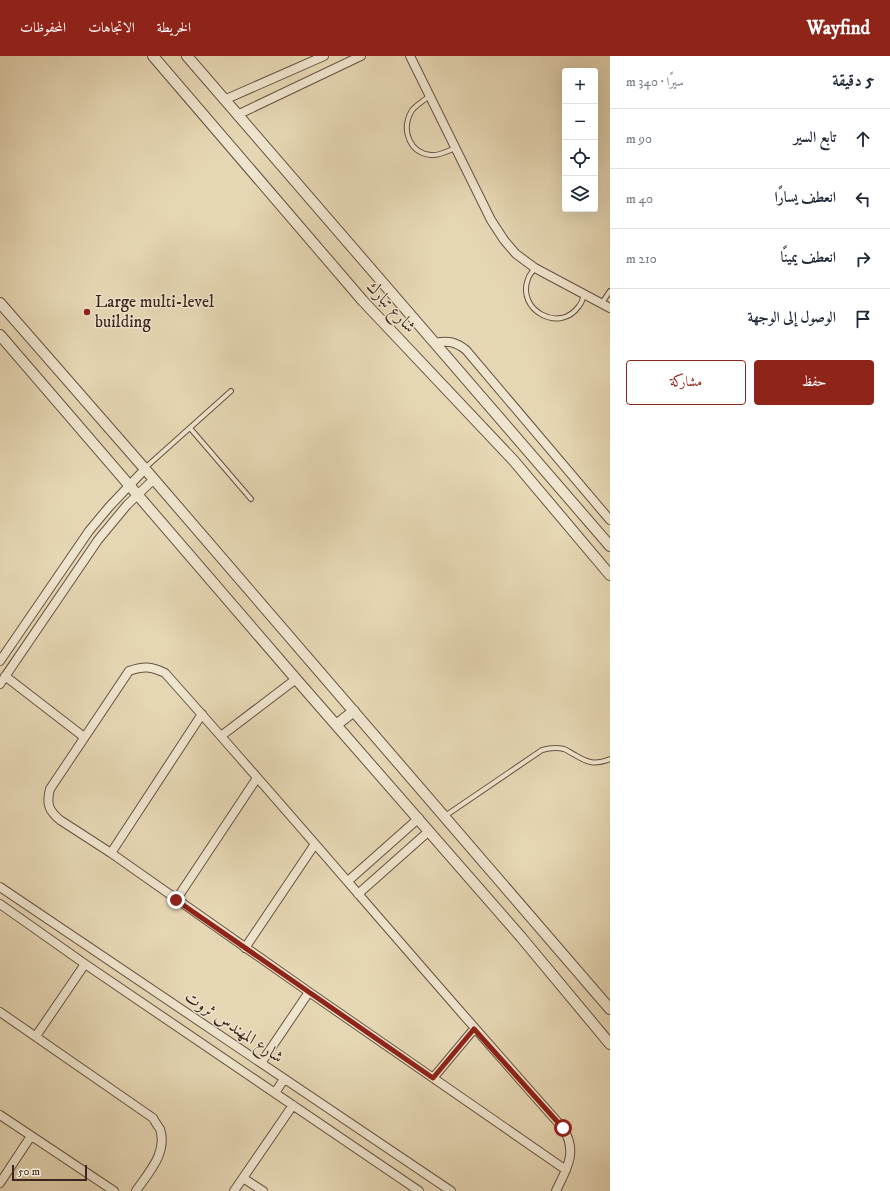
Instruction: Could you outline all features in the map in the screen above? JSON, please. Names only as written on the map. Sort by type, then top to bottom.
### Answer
[{"type":"street","name":"شارع تبارك","points":[[153,56],[363,301],[514,461],[610,575]]},
{"type":"street","name":"شارع تبارك","points":[[187,56],[610,546]]},
{"type":"street","points":[[224,100],[304,60],[324,56]]},
{"type":"street","points":[[410,56],[491,220],[504,240],[516,254],[535,268],[610,308]]},
{"type":"street","points":[[237,115],[357,57]]},
{"type":"street","points":[[0,303],[154,479],[610,1008]]},
{"type":"street","points":[[0,335],[130,484],[296,679],[521,937],[610,1044]]},
{"type":"street","points":[[435,343],[443,341],[452,342],[466,350],[610,520]]},
{"type":"street","points":[[0,661],[89,531],[109,507],[145,469]]},
{"type":"street","points":[[0,684],[98,540],[117,516],[154,479]]},
{"type":"street","points":[[556,1191],[566,1170],[570,1159],[571,1148],[569,1138],[563,1128],[474,1029],[348,881],[165,673],[156,668],[147,667],[137,668],[128,672],[50,789],[48,798],[49,807],[53,814],[566,1170]]},
{"type":"street","points":[[6,676],[84,737]]},
{"type":"street","points":[[221,736],[296,679]]},
{"type":"street","points":[[336,725],[354,711]]},
{"type":"street","points":[[111,853],[202,714]]},
{"type":"street","points":[[176,900],[257,778]]},
{"type":"street","points":[[348,881],[418,818]]},
{"type":"street","points":[[358,894],[429,831]]},
{"type":"street","points":[[245,948],[315,844]]},
{"type":"street","name":"شارع المهندس ثروت","points":[[0,888],[451,1191]]},
{"type":"street","name":"شارع المهندس ثروت","points":[[0,904],[85,964],[419,1191]]},
{"type":"street","points":[[36,1036],[85,964]]},
{"type":"street","points":[[260,1063],[309,992]]},
{"type":"street","points":[[0,1012],[153,1118],[160,1129],[162,1141],[160,1153],[136,1191]]},
{"type":"street","points":[[433,1078],[474,1029]]},
{"type":"street","points":[[275,1093],[284,1079]]},
{"type":"street","points":[[234,1191],[293,1105]]},
{"type":"street","points":[[0,1114],[114,1191]]},
{"type":"street","points":[[0,1182],[31,1136]]},
{"type":"street","points":[[244,1178],[263,1191]]},
{"type":"lane","points":[[430,96],[411,111],[406,123],[406,130],[410,142],[419,151],[432,155],[445,153],[455,148]]},
{"type":"lane","points":[[535,268],[528,278],[526,290],[529,302],[536,312],[548,318],[560,318],[571,314],[580,305],[584,294]]},
{"type":"lane","points":[[602,304],[610,291]]},
{"type":"lane","points":[[145,469],[231,391]]},
{"type":"lane","points":[[190,428],[251,499]]},
{"type":"lane","points":[[444,816],[542,750],[549,748],[565,749],[584,761],[591,762],[610,759]]},
{"type":"place","name":"Large multi-level building","points":[[87,312]]},
{"type":"route","points":[[176,900],[433,1078],[474,1029],[563,1128]]}]
